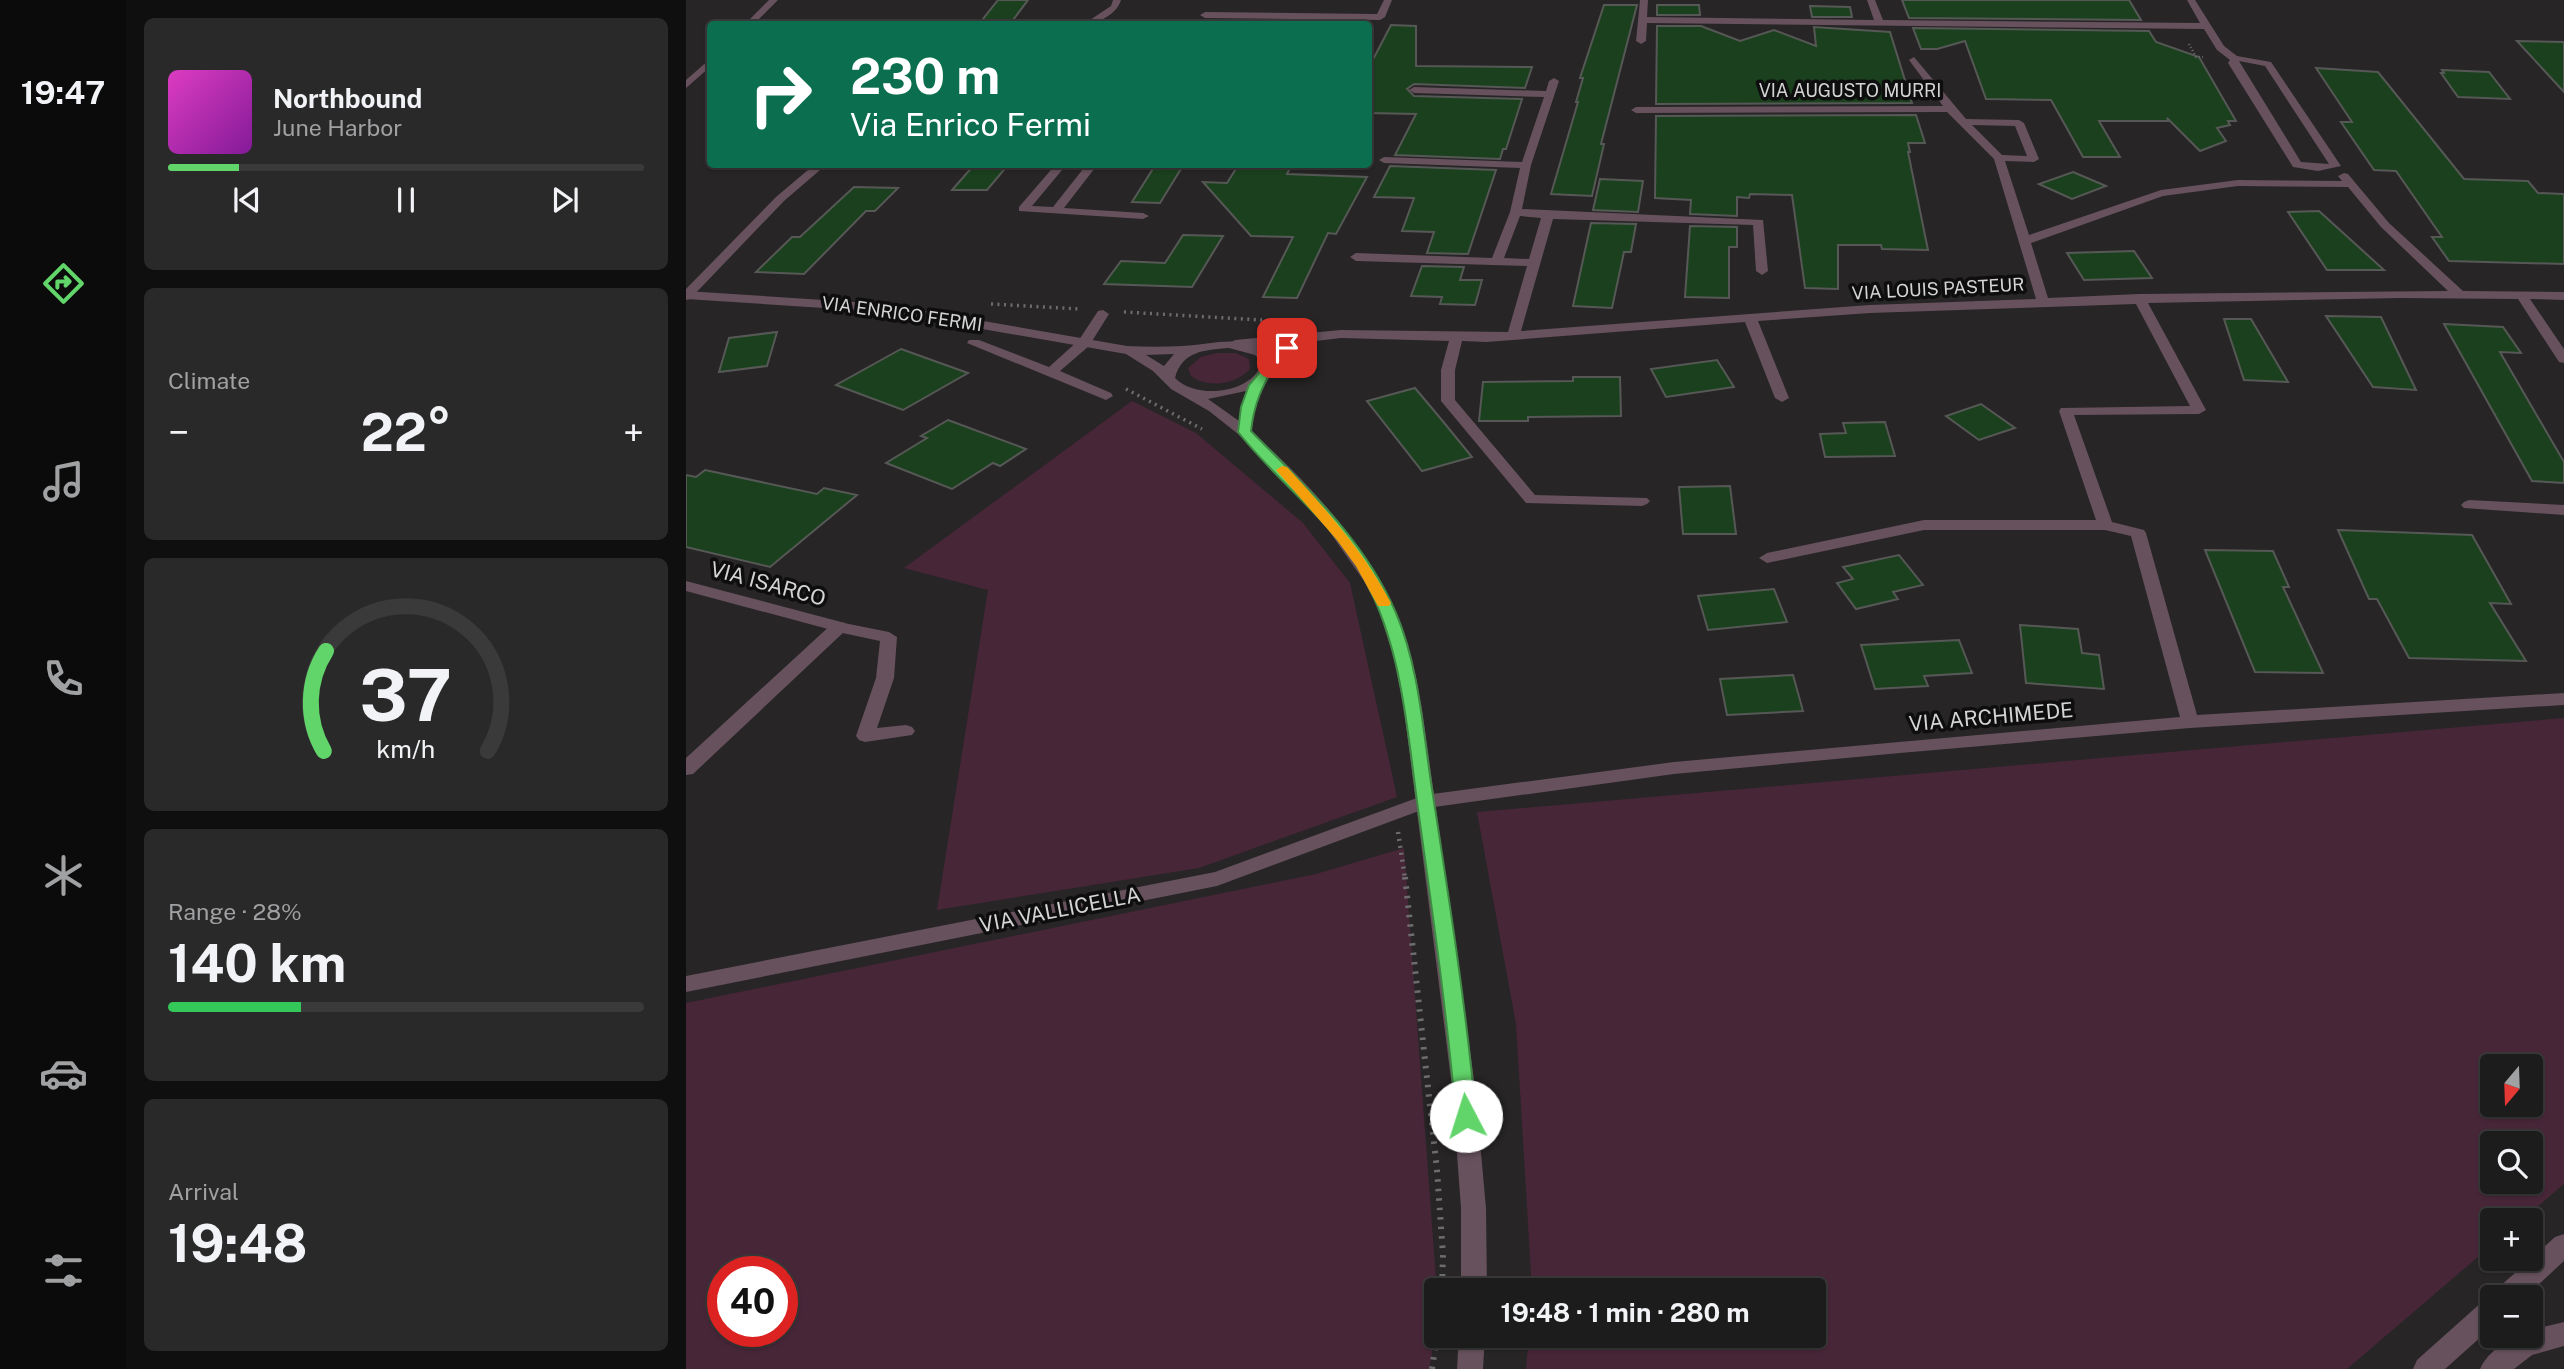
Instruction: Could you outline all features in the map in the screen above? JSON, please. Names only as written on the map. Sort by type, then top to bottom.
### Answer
[{"type":"street","points":[[752,21],[774,0]]},
{"type":"street","points":[[1093,21],[1115,7],[1117,0]]},
{"type":"street","points":[[1205,15],[1380,18],[1388,0]]},
{"type":"street","points":[[1642,41],[1644,0]]},
{"type":"street","points":[[1871,0],[1880,23]]},
{"type":"street","points":[[2190,0],[2220,48],[2235,59],[2256,59],[2268,64],[2336,166],[2385,225],[2459,294]]},
{"type":"street","points":[[1643,20],[2206,26]]},
{"type":"street","points":[[2235,59],[2233,63],[2310,183]]},
{"type":"street","points":[[1914,60],[1950,109]]},
{"type":"street","points":[[686,65],[707,63]]},
{"type":"street","points":[[686,85],[707,65]]},
{"type":"street","points":[[1497,262],[1516,212],[1526,165],[1554,81]]},
{"type":"street","points":[[1414,90],[1550,94]]},
{"type":"street","name":"VIA AUGUSTO MURRI","points":[[1636,110],[1709,107],[1950,109],[1999,158],[2043,302]]},
{"type":"street","points":[[1964,122],[2019,123],[2034,159],[1999,158]]},
{"type":"street","points":[[1384,160],[1526,165]]},
{"type":"street","points":[[2297,165],[2318,168],[2336,166]]},
{"type":"street","points":[[686,295],[780,199],[817,168]]},
{"type":"street","points":[[1059,168],[1023,209],[1143,216]]},
{"type":"street","points":[[1056,211],[1090,168]]},
{"type":"street","points":[[2024,241],[2161,193],[2238,183],[2351,184]]},
{"type":"street","points":[[1516,212],[1759,222],[1762,271]]},
{"type":"street","points":[[1513,336],[1548,215]]},
{"type":"street","points":[[1356,257],[1532,263]]},
{"type":"street","name":"VIA LOUIS PASTEUR","points":[[1196,349],[1316,336],[1513,336],[1870,309],[2139,298],[2459,294],[2564,296]]},
{"type":"street","name":"VIA ENRICO FERMI","points":[[686,295],[840,304],[915,312],[1116,349],[1160,352],[1196,349]]},
{"type":"street","points":[[2521,295],[2564,359]]},
{"type":"street","points":[[2105,525],[2066,411],[2199,410],[2139,298]]},
{"type":"street","points":[[1051,372],[1084,343],[1098,312]]},
{"type":"street","points":[[1751,320],[1782,398]]},
{"type":"street","name":"VIA LOUIS PASTEUR","points":[[1269,363],[1287,348],[1316,336]]},
{"type":"street","points":[[1456,338],[1448,370],[1448,401],[1531,500],[1642,501]]},
{"type":"street","points":[[974,342],[1106,396]]},
{"type":"street","points":[[1234,344],[1259,350],[1269,363],[1267,371],[1250,397],[1244,432]]},
{"type":"street","name":"VIA ENRICO FERMI","points":[[1116,349],[1151,363],[1169,377],[1174,385],[1186,391]]},
{"type":"street","points":[[1169,377],[1173,363],[1196,349]]},
{"type":"street","points":[[1186,391],[1224,393],[1260,379]]},
{"type":"street","points":[[1186,391],[1217,409],[1244,432],[1318,507],[1363,565],[1388,612],[1403,661],[1457,1016],[1477,1240],[1475,1278]]},
{"type":"street","points":[[2469,505],[2564,510]]},
{"type":"street","points":[[1767,558],[1924,525],[2105,525],[2138,533],[2190,722]]},
{"type":"street","name":"VIA ISARCO","points":[[686,586],[839,627],[889,637],[885,678],[865,736],[906,731]]},
{"type":"street","points":[[686,769],[839,627]]},
{"type":"street","name":"VIA ARCHIMEDE","points":[[1424,802],[1674,768],[2190,722],[2564,699]]},
{"type":"street","name":"VIA VALLICELLA","points":[[686,984],[1217,879],[1424,802]]},
{"type":"street","points":[[2519,1285],[2564,1245]]},
{"type":"street","points":[[2426,1369],[2480,1321]]},
{"type":"street","points":[[2493,1369],[2525,1344],[2564,1334]]},
{"type":"street","points":[[1470,1369],[1471,1348]]},
{"type":"path","points":[[984,304],[1098,312]]},
{"type":"path","points":[[1119,312],[1267,320]]},
{"type":"path","points":[[1114,384],[1150,400],[1213,437]]},
{"type":"path","points":[[1391,815],[1401,840],[1432,1128],[1443,1255],[1442,1278]]},
{"type":"path","points":[[1433,1369],[1435,1348]]},
{"type":"shaded area","points":[[1217,353],[1236,353],[1249,359],[1250,369],[1238,378],[1222,383],[1206,382],[1191,376],[1188,368],[1201,357]]},
{"type":"shaded area","points":[[1132,401],[1196,433],[1303,523],[1350,583],[1397,797],[1199,868],[937,910],[988,590],[904,568]]},
{"type":"shaded area","points":[[2564,718],[2564,1184],[2536,1208],[2480,1208],[2480,1255],[2347,1369],[1526,1369],[1528,1348],[1826,1348],[1826,1278],[1531,1278],[1516,1024],[1477,812]]},
{"type":"shaded area","points":[[1404,848],[1436,1278],[1424,1278],[1424,1348],[1433,1348],[1429,1369],[686,1369],[686,1003],[1316,874]]},
{"type":"building","points":[[998,0],[1028,0],[1012,21],[981,21]]},
{"type":"building","points":[[1902,0],[2129,0],[2141,20],[1909,18]]},
{"type":"building","points":[[1604,5],[1637,5],[1601,144],[1604,144],[1592,196],[1551,194],[1578,102],[1583,78],[1580,78]]},
{"type":"building","points":[[1657,5],[1699,5],[1700,15],[1657,15]]},
{"type":"building","points":[[1810,6],[1850,7],[1852,17],[1812,17]]},
{"type":"building","points":[[1391,25],[1416,26],[1416,66],[1532,67],[1525,88],[1414,84],[1407,89],[1414,96],[1522,99],[1506,149],[1503,149],[1500,159],[1395,155],[1416,114],[1372,113],[1372,61]]},
{"type":"building","points":[[1657,26],[1701,26],[1740,41],[1774,30],[1816,46],[1814,27],[1890,32],[1912,103],[1656,104]]},
{"type":"building","points":[[1913,28],[2149,31],[2156,42],[2199,57],[2236,121],[2228,121],[2230,125],[2217,128],[2226,141],[2200,151],[2167,118],[2168,121],[2099,121],[2120,157],[2083,157],[2051,100],[1986,99],[1965,41],[1937,49],[1921,49]]},
{"type":"building","points":[[2517,41],[2564,42],[2564,92]]},
{"type":"building","points":[[2316,68],[2378,72],[2464,179],[2528,181],[2538,193],[2564,194],[2564,264],[2449,261],[2432,237],[2442,237],[2396,171],[2374,170],[2341,122],[2352,122]]},
{"type":"building","points":[[2442,70],[2489,72],[2510,99],[2458,97],[2441,73],[2444,73]]},
{"type":"building","points":[[1916,115],[1925,143],[1908,143],[1908,152],[1928,250],[1882,249],[1881,245],[1838,245],[1838,289],[1805,288],[1792,195],[1750,194],[1749,198],[1737,197],[1737,216],[1690,214],[1691,200],[1655,198],[1656,116]]},
{"type":"building","points":[[1390,166],[1496,170],[1468,254],[1427,253],[1434,232],[1402,231],[1414,198],[1374,197]]},
{"type":"building","points":[[971,168],[1005,168],[987,190],[952,190]]},
{"type":"building","points":[[1153,168],[1182,168],[1160,203],[1132,202]]},
{"type":"building","points":[[1236,168],[1290,168],[1287,174],[1367,177],[1336,234],[1328,233],[1297,298],[1263,297],[1293,237],[1251,236],[1203,182],[1227,183]]},
{"type":"building","points":[[2073,172],[2106,186],[2072,199],[2039,184]]},
{"type":"building","points":[[1600,179],[1643,181],[1638,212],[1593,210]]},
{"type":"building","points":[[854,187],[898,188],[875,211],[866,211],[804,274],[756,272],[792,237],[800,237]]},
{"type":"building","points":[[2319,211],[2384,270],[2327,270],[2288,212]]},
{"type":"building","points":[[1591,223],[1636,224],[1631,252],[1624,252],[1612,308],[1573,306]]},
{"type":"building","points":[[1690,226],[1737,227],[1737,247],[1729,247],[1729,298],[1685,297]]},
{"type":"building","points":[[1183,235],[1223,236],[1192,287],[1104,284],[1121,261],[1165,263]]},
{"type":"building","points":[[2134,251],[2152,278],[2084,280],[2067,253]]},
{"type":"building","points":[[1422,266],[1464,267],[1460,280],[1482,280],[1475,305],[1440,304],[1442,297],[1411,296]]},
{"type":"building","points":[[2326,316],[2381,317],[2416,390],[2373,387]]},
{"type":"building","points":[[2224,319],[2251,319],[2288,382],[2244,380]]},
{"type":"building","points":[[2444,324],[2503,327],[2521,353],[2500,352],[2564,462],[2564,483],[2532,481]]},
{"type":"building","points":[[777,332],[767,366],[719,372],[729,338]]},
{"type":"building","points":[[901,349],[968,373],[903,410],[836,385]]},
{"type":"building","points":[[1717,360],[1734,387],[1666,397],[1651,369]]},
{"type":"building","points":[[1573,377],[1620,377],[1621,416],[1528,417],[1528,421],[1479,421],[1483,382],[1573,381]]},
{"type":"building","points":[[1415,388],[1472,457],[1422,471],[1367,401]]},
{"type":"building","points":[[1981,404],[2015,428],[1979,440],[1946,416]]},
{"type":"building","points":[[948,420],[1026,449],[1000,466],[993,463],[952,489],[886,463],[927,438],[921,436]]},
{"type":"building","points":[[1885,422],[1895,456],[1825,457],[1820,434],[1846,433],[1843,423]]},
{"type":"building","points":[[705,470],[817,494],[824,488],[857,495],[770,567],[686,547],[686,475],[696,477]]},
{"type":"building","points":[[1730,486],[1736,534],[1683,534],[1679,487]]},
{"type":"building","points":[[2338,530],[2472,535],[2511,604],[2490,603],[2526,661],[2409,658],[2377,599],[2369,599]]},
{"type":"building","points":[[2205,550],[2273,551],[2289,587],[2283,587],[2323,673],[2255,672]]},
{"type":"building","points":[[1899,555],[1923,585],[1893,592],[1898,599],[1856,609],[1837,583],[1853,579],[1843,567]]},
{"type":"building","points":[[1774,589],[1787,622],[1708,630],[1698,596]]},
{"type":"building","points":[[2020,625],[2078,629],[2082,653],[2099,655],[2104,689],[2026,683]]},
{"type":"building","points":[[1959,640],[1972,673],[1924,676],[1928,686],[1875,689],[1861,645]]},
{"type":"building","points":[[1793,675],[1803,711],[1727,715],[1720,679]]},
{"type":"slow traffic","points":[[1282,470],[1318,507],[1342,537],[1363,565],[1384,603]]},
{"type":"route","points":[[1287,348],[1271,360],[1267,372],[1255,385],[1247,407],[1244,432],[1318,507],[1342,537],[1363,565],[1388,612],[1403,661],[1409,696],[1457,1016],[1466,1116]]}]
